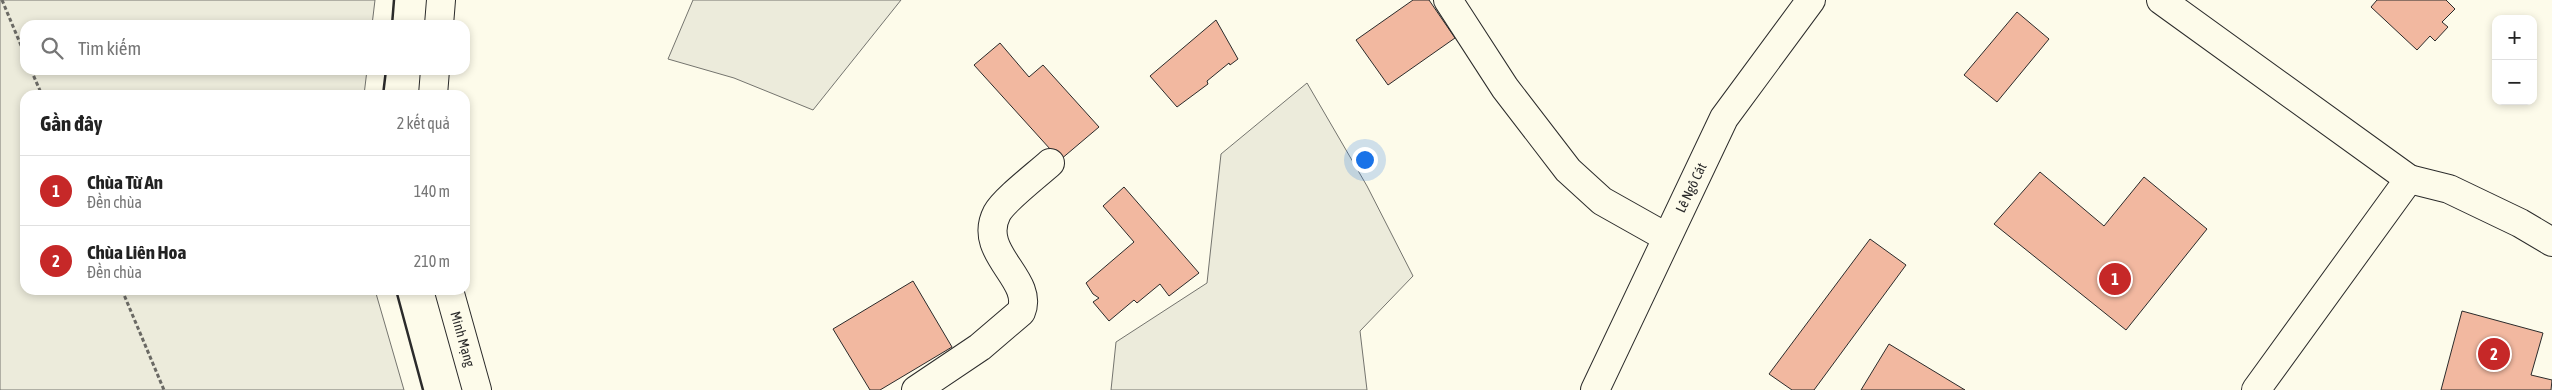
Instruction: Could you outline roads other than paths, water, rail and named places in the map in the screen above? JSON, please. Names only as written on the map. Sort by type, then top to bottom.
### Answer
[{"type":"main road","points":[[439,20],[441,0]]},
{"type":"main road","points":[[1448,0],[1505,88],[1568,170],[1602,202],[1666,238]]},
{"type":"main road","name":"Lê Ngô Cát","points":[[1595,390],[1724,118],[1811,0]]},
{"type":"main road","points":[[2161,0],[2409,178],[2450,189],[2520,223],[2552,242]]},
{"type":"main road","points":[[433,90],[435,75]]},
{"type":"main road","points":[[916,390],[980,347],[1021,312],[1024,306],[1022,291],[994,244],[991,228],[998,211],[1050,163]]},
{"type":"main road","points":[[2256,390],[2409,178]]},
{"type":"main road","name":"Minh Mạng","points":[[449,295],[477,390]]},
{"type":"place","name":"Chùa Từ An","points":[[2115,279]]},
{"type":"place","name":"Chùa Liên Hoa","points":[[2494,354]]}]
